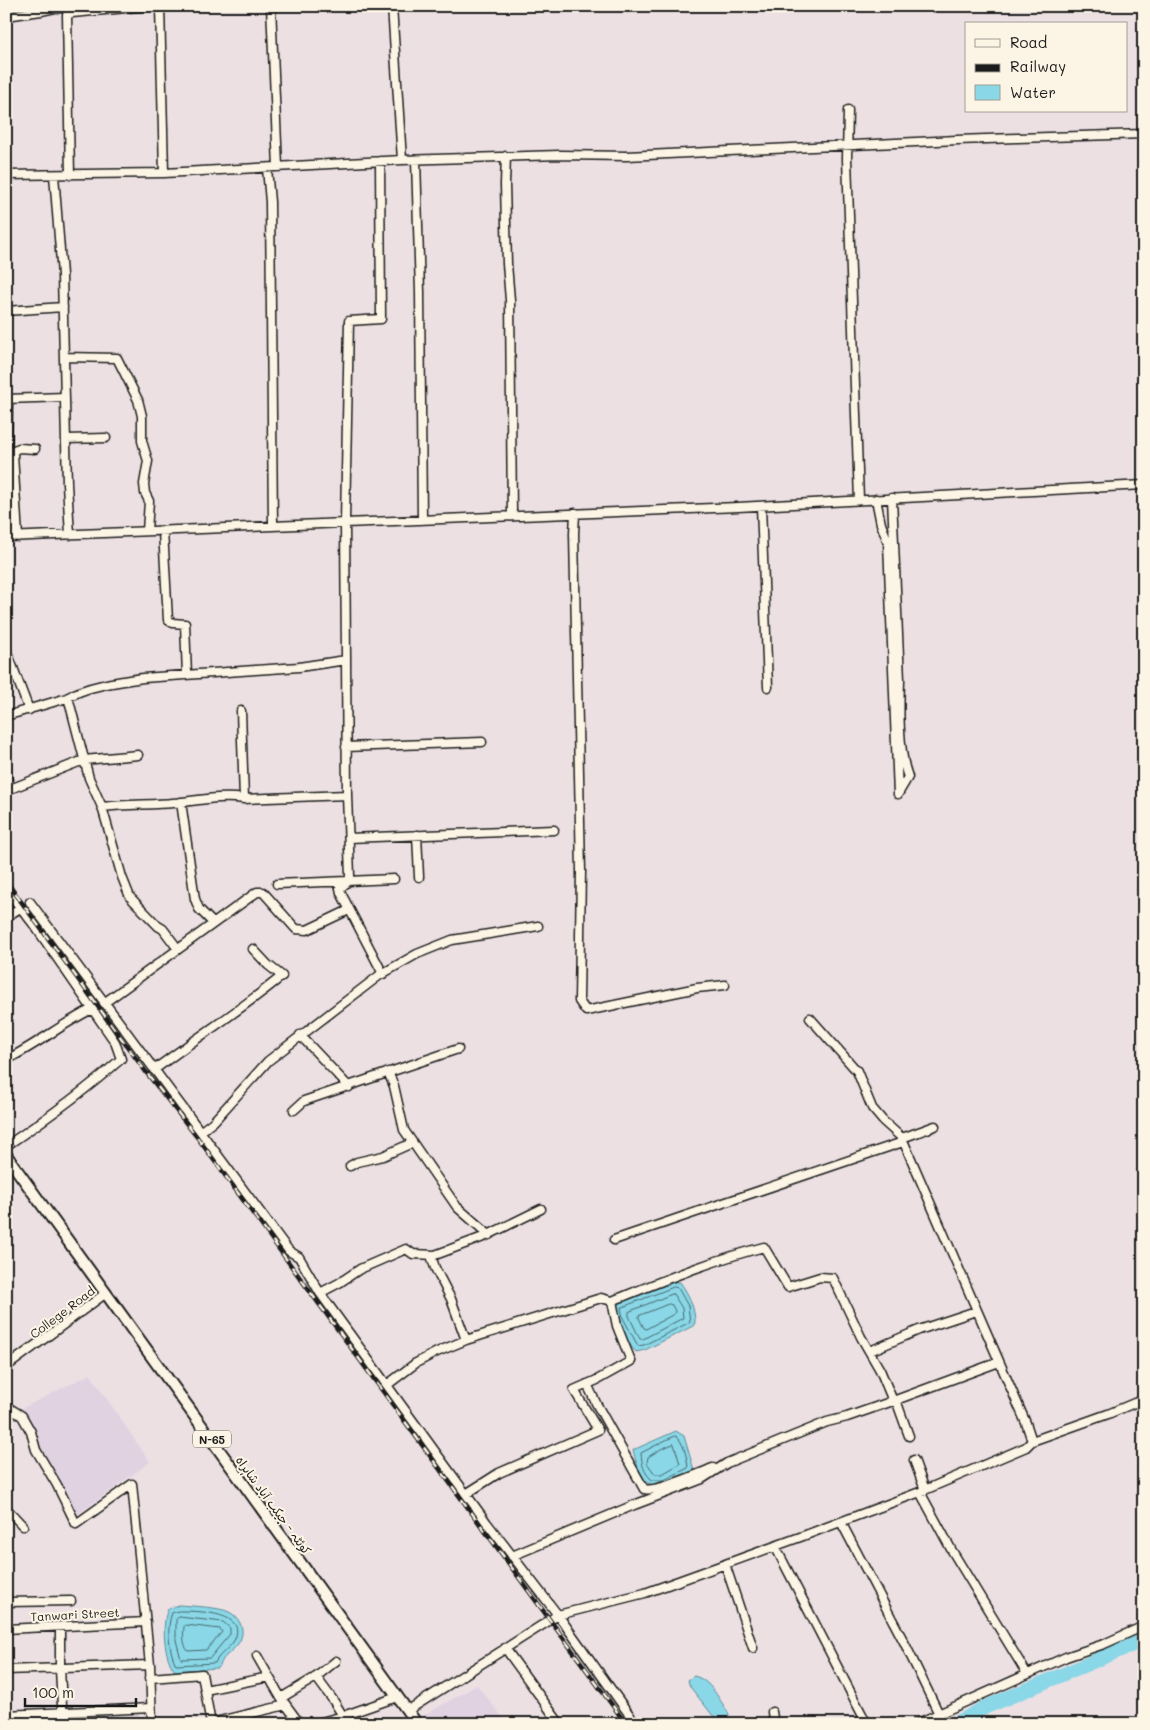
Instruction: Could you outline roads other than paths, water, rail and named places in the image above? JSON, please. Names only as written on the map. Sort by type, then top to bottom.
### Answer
[{"type":"highway","name":"کوئٹہ - جیکب آباد شاہراہ","points":[[6,1155],[417,1724]]},
{"type":"street","points":[[6,16],[54,7],[114,6]]},
{"type":"street","points":[[70,175],[67,15],[149,6]]},
{"type":"street","points":[[160,6],[164,173]]},
{"type":"street","points":[[271,6],[278,167]]},
{"type":"street","points":[[392,6],[402,160]]},
{"type":"street","points":[[848,110],[847,159],[859,500]]},
{"type":"street","points":[[6,176],[164,173],[506,156],[627,156],[848,145],[1144,134]]},
{"type":"street","points":[[506,156],[506,264],[510,300],[512,516]]},
{"type":"street","points":[[416,160],[420,292],[422,520]]},
{"type":"street","points":[[350,881],[346,747],[344,522],[347,448],[346,377],[349,321],[381,319],[380,161]]},
{"type":"street","points":[[268,168],[270,202],[273,525]]},
{"type":"street","points":[[54,175],[62,275],[70,535]]},
{"type":"street","points":[[6,311],[63,307]]},
{"type":"street","points":[[64,357],[117,358],[138,400],[142,416],[142,440],[148,462],[144,484],[145,493],[149,501],[147,531]]},
{"type":"street","points":[[12,537],[8,507],[6,460],[7,398],[65,397]]},
{"type":"street","points":[[66,439],[106,438]]},
{"type":"street","points":[[12,537],[12,454],[14,450],[19,448],[34,449]]},
{"type":"street","points":[[12,537],[761,506],[1144,484]]},
{"type":"street","points":[[876,499],[881,524],[888,542],[898,794],[908,777],[903,764],[899,700],[900,680],[892,498]]},
{"type":"street","points":[[761,506],[768,687]]},
{"type":"street","points":[[575,513],[581,872],[580,1001],[586,1010],[725,984]]},
{"type":"street","points":[[163,530],[168,620],[173,623],[184,624],[187,675]]},
{"type":"street","points":[[6,649],[29,710]]},
{"type":"street","points":[[6,716],[68,697],[74,693],[119,681],[299,667],[346,660]]},
{"type":"street","points":[[68,697],[89,778],[102,807],[122,877],[130,897],[162,928],[178,949]]},
{"type":"street","points":[[241,711],[244,799]]},
{"type":"street","points":[[346,747],[482,742]]},
{"type":"street","points":[[6,770],[8,790],[84,760],[138,755]]},
{"type":"street","points":[[102,807],[232,797],[244,799],[347,795]]},
{"type":"street","points":[[181,802],[195,899],[200,909],[213,923]]},
{"type":"street","points":[[349,838],[554,830]]},
{"type":"street","points":[[417,835],[419,877]]},
{"type":"street","points":[[277,884],[394,879]]},
{"type":"street","points":[[350,881],[340,888],[349,910],[383,974]]},
{"type":"street","points":[[6,889],[115,1042],[121,1059],[66,1105],[6,1146]]},
{"type":"street","points":[[104,1003],[257,892],[263,892],[296,929],[307,930],[349,910]]},
{"type":"street","points":[[30,902],[289,1251],[298,1257],[320,1293],[466,1494],[558,1615],[636,1724]]},
{"type":"street","points":[[6,917],[20,908]]},
{"type":"street","points":[[200,1132],[212,1122],[268,1061],[383,974],[417,954],[452,940],[538,926]]},
{"type":"street","points":[[154,1070],[195,1038],[250,1002],[282,976],[253,949]]},
{"type":"street","points":[[6,1060],[20,1053],[68,1021],[92,1009]]},
{"type":"street","points":[[810,1018],[857,1071],[869,1102],[903,1140],[1026,1423],[1032,1441]]},
{"type":"street","points":[[300,1035],[348,1087]]},
{"type":"street","points":[[294,1110],[304,1101],[458,1048]]},
{"type":"street","points":[[388,1072],[394,1086],[404,1130],[412,1143],[457,1207],[489,1234]]},
{"type":"street","points":[[614,1240],[903,1140],[935,1126]]},
{"type":"street","points":[[350,1166],[357,1162],[383,1156],[412,1143]]},
{"type":"street","points":[[320,1293],[372,1263],[406,1249],[414,1254],[435,1255],[489,1234],[541,1209]]},
{"type":"street","points":[[387,1385],[416,1363],[466,1340],[601,1298],[612,1301],[688,1271],[764,1247],[788,1287],[820,1277],[833,1278],[880,1370],[910,1436]]},
{"type":"street","points":[[431,1255],[435,1268],[451,1299],[466,1340]]},
{"type":"street","name":"College Road","points":[[6,1367],[106,1293]]},
{"type":"street","points":[[466,1494],[499,1473],[598,1430],[574,1390],[631,1361],[617,1326],[612,1301]]},
{"type":"street","points":[[870,1351],[928,1326],[976,1311]]},
{"type":"street","points":[[587,1384],[644,1489],[648,1491],[727,1463],[827,1422],[846,1417],[998,1362]]},
{"type":"street","points":[[407,1711],[558,1615],[645,1593],[841,1522],[922,1491],[1026,1447],[1032,1441],[1144,1399]]},
{"type":"street","points":[[6,1406],[22,1416],[32,1432],[36,1450],[58,1485],[76,1524],[132,1484],[150,1666],[152,1724]]},
{"type":"street","points":[[914,1460],[922,1491],[951,1549],[1027,1674]]},
{"type":"street","points":[[512,1556],[702,1479],[727,1463]]},
{"type":"street","points":[[6,1508],[23,1526]]},
{"type":"street","points":[[841,1522],[904,1642],[939,1714]]},
{"type":"street","points":[[775,1546],[867,1724]]},
{"type":"street","points":[[725,1564],[753,1648]]},
{"type":"street","points":[[6,1602],[71,1601]]},
{"type":"street","name":"Tanwari Street","points":[[6,1629],[146,1622]]},
{"type":"street","points":[[916,1724],[1027,1674],[1144,1626]]},
{"type":"street","points":[[60,1627],[63,1724]]},
{"type":"street","points":[[505,1648],[560,1724]]},
{"type":"street","points":[[257,1656],[281,1698],[300,1724]]},
{"type":"street","points":[[281,1698],[316,1677],[336,1661]]},
{"type":"street","points":[[6,1670],[150,1666]]},
{"type":"street","points":[[150,1678],[202,1674],[211,1724],[286,1705]]},
{"type":"street","points":[[205,1690],[269,1677]]},
{"type":"street","points":[[316,1677],[342,1716]]},
{"type":"street","points":[[314,1724],[397,1697]]},
{"type":"street","points":[[6,1715],[151,1708]]},
{"type":"street","points":[[772,1712],[774,1724]]},
{"type":"water","points":[[673,1282],[680,1282],[686,1291],[693,1307],[695,1323],[693,1326],[645,1350],[636,1352],[626,1337],[616,1306]]},
{"type":"water","points":[[676,1431],[684,1436],[694,1470],[666,1484],[652,1485],[642,1476],[633,1450]]},
{"type":"water","points":[[179,1605],[225,1610],[238,1619],[242,1630],[240,1641],[217,1668],[175,1671],[171,1665],[166,1650],[164,1632],[166,1615],[168,1609]]},
{"type":"water","points":[[694,1676],[710,1686],[729,1714],[728,1718],[724,1720],[714,1717],[689,1684],[688,1680]]},
{"type":"waterway","points":[[955,1724],[986,1707],[1144,1640]]},
{"type":"railway","points":[[6,881],[146,1072],[197,1137],[626,1724]]}]
